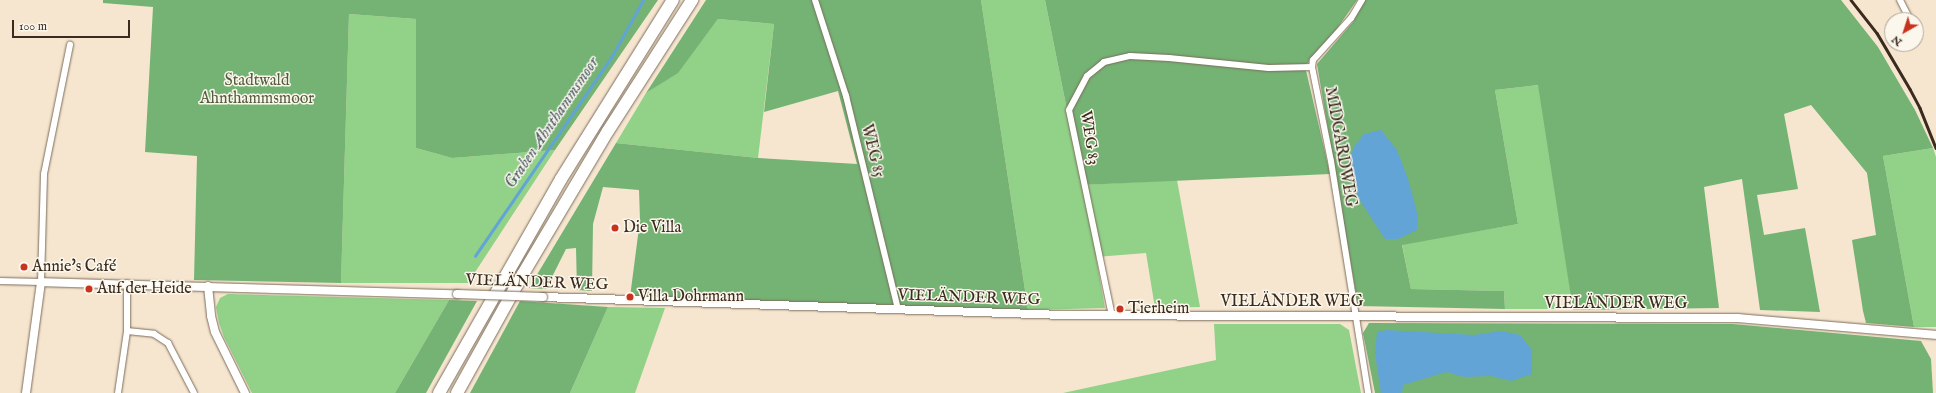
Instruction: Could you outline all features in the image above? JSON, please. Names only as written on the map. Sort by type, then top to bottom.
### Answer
[{"type":"highway","points":[[439,393],[561,179],[673,0]]},
{"type":"highway","points":[[456,393],[522,274],[608,132],[692,0]]},
{"type":"street","name":"WEG 85","points":[[815,0],[846,96],[898,310]]},
{"type":"street","name":"MIDGARDWEG","points":[[1362,0],[1351,18],[1313,60],[1312,67],[1331,161],[1368,393]]},
{"type":"street","points":[[1900,0],[1906,12]]},
{"type":"street","points":[[26,393],[41,282],[44,174],[70,45]]},
{"type":"street","name":"WEG 83","points":[[1112,316],[1069,110],[1087,76],[1104,62],[1130,56],[1169,58],[1269,68],[1312,67]]},
{"type":"street","name":"VIELÄNDER WEG","points":[[0,281],[127,283],[1112,316],[1738,318],[1936,335]]},
{"type":"street","points":[[118,393],[127,331],[127,283]]},
{"type":"street","points":[[208,286],[211,316],[215,332],[245,393]]},
{"type":"street","points":[[127,331],[154,334],[168,343],[194,393]]},
{"type":"street","points":[[1936,335],[1936,340]]},
{"type":"green space","name":"Stadtwald Ahnthammsmoor","points":[[103,0],[658,0],[555,150],[452,158],[416,148],[416,19],[349,14],[341,283],[194,280],[197,156],[145,152],[153,7],[103,3]]},
{"type":"green space","points":[[706,0],[981,0],[1028,310],[630,297],[640,220],[639,190],[603,187],[593,224],[592,291],[577,290],[576,248],[566,249],[546,289],[529,288],[616,143],[758,158],[857,164],[838,91],[764,112],[774,24],[718,19],[678,73],[646,93]]},
{"type":"green space","points":[[981,0],[1045,0],[1082,185],[1177,180],[1200,307],[1155,308],[1146,253],[1096,257],[1105,308],[1028,310]]},
{"type":"green space","points":[[1045,0],[1357,0],[1336,30],[1305,66],[1330,174],[1082,185]]},
{"type":"green space","points":[[1365,0],[1841,0],[1878,47],[1915,110],[1933,148],[1883,156],[1914,327],[1866,323],[1852,240],[1876,235],[1867,173],[1811,105],[1784,114],[1798,189],[1757,195],[1764,235],[1805,228],[1820,312],[1760,310],[1742,179],[1704,187],[1719,308],[1573,310],[1538,85],[1495,90],[1518,224],[1402,245],[1411,289],[1504,291],[1505,309],[1358,306],[1317,64],[1353,22]]},
{"type":"green space","points":[[349,14],[416,19],[416,148],[452,158],[555,150],[468,283],[341,283]]},
{"type":"green space","points":[[718,19],[774,24],[758,158],[616,143],[646,93],[678,72]]},
{"type":"green space","points":[[1539,85],[1571,294],[1553,297],[1556,309],[1505,309],[1504,291],[1411,289],[1402,244],[1518,224],[1495,90]]},
{"type":"green space","points":[[1933,148],[1936,157],[1936,327],[1914,327],[1883,156]]},
{"type":"green space","points":[[228,294],[449,300],[395,393],[252,393],[224,337],[219,323],[216,307],[220,298]]},
{"type":"green space","points":[[449,300],[477,301],[426,393],[395,393]]},
{"type":"green space","points":[[520,301],[608,307],[570,393],[470,393]]},
{"type":"green space","points":[[608,307],[665,308],[635,393],[570,393]]},
{"type":"green space","points":[[1369,323],[1733,324],[1921,341],[1931,359],[1933,393],[1375,393],[1363,333]]},
{"type":"green space","points":[[1214,324],[1340,324],[1349,330],[1361,393],[1063,393],[1216,360]]},
{"type":"water","points":[[1381,130],[1397,150],[1408,179],[1418,216],[1417,230],[1398,239],[1385,239],[1359,199],[1348,165],[1354,147],[1364,134]]},
{"type":"water","points":[[1387,330],[1474,335],[1501,331],[1520,335],[1532,350],[1532,374],[1511,381],[1491,376],[1464,377],[1446,372],[1403,385],[1402,393],[1381,393],[1375,354],[1377,332]]},
{"type":"waterway","name":"Graben Ahnthammsmoor","points":[[475,256],[612,56],[643,0]]},
{"type":"railway","points":[[1851,0],[1877,33],[1910,89],[1920,108],[1936,148]]},
{"type":"place","name":"Die Villa","points":[[615,228]]},
{"type":"place","name":"Annie's Café","points":[[24,267]]},
{"type":"place","name":"Auf der Heide","points":[[89,289]]},
{"type":"place","name":"Villa Dohrmann","points":[[630,297]]},
{"type":"place","name":"Tierheim","points":[[1120,309]]}]
